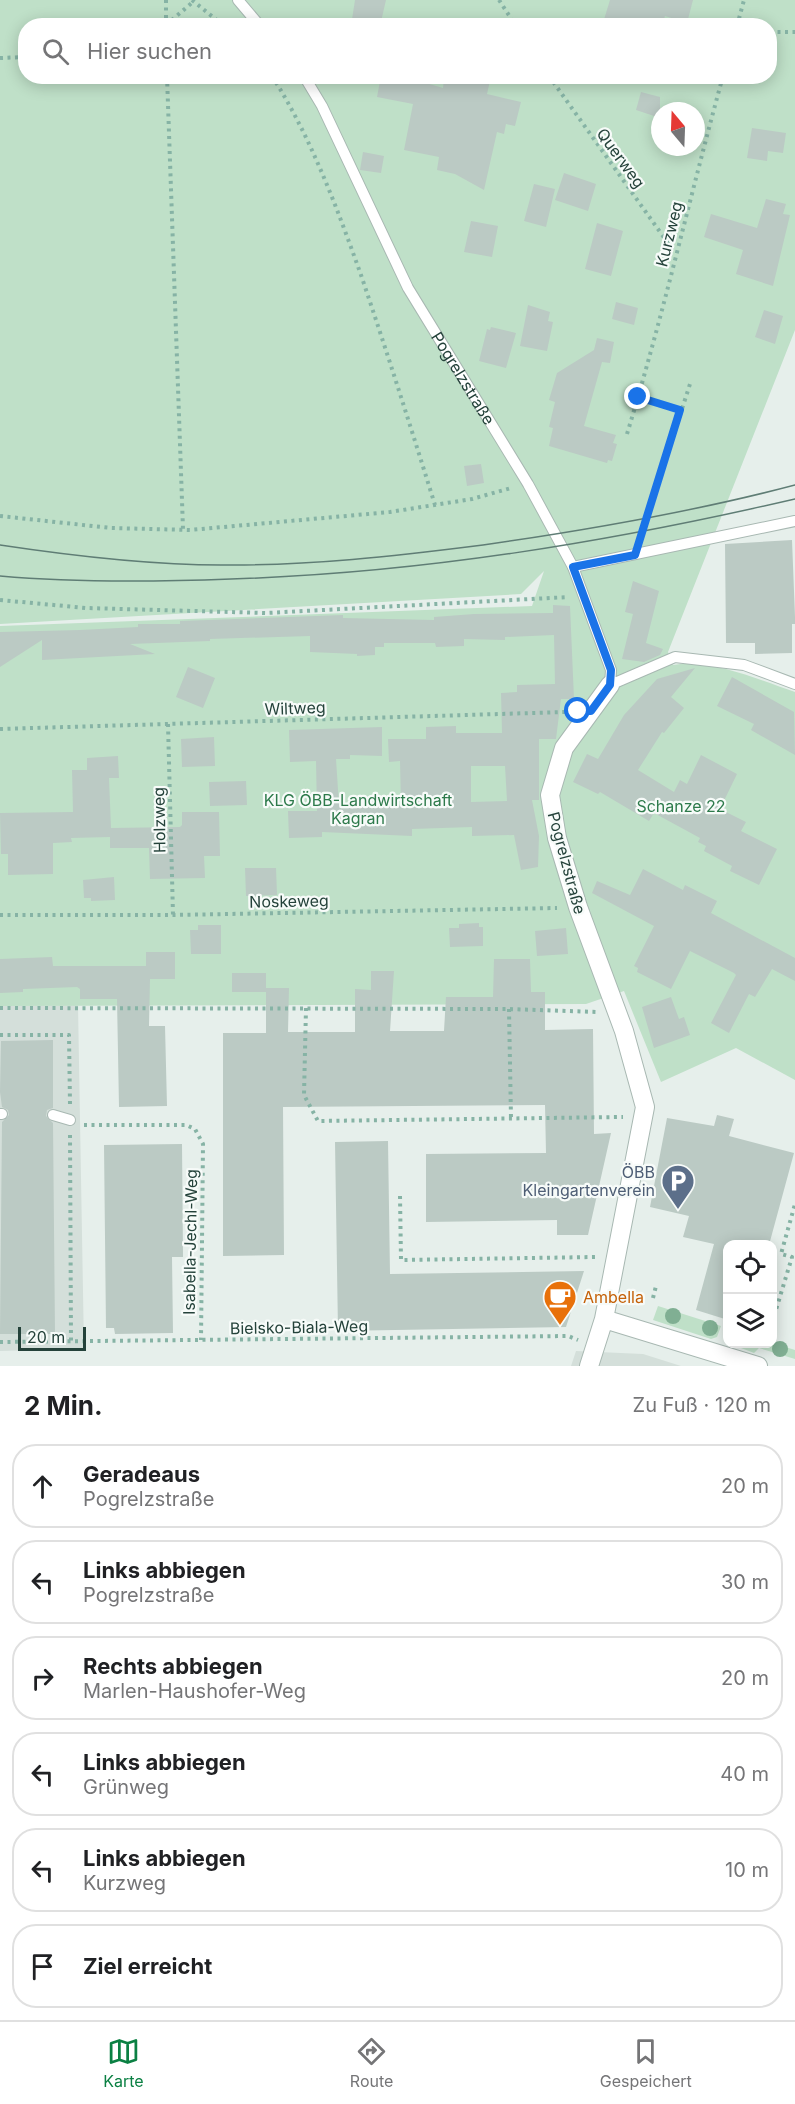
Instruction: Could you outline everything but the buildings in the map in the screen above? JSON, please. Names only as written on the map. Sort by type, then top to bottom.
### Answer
[{"type":"street","name":"Pogrelzstraße","points":[[589,1366],[604,1319],[645,1107],[624,1030],[578,908],[557,838],[550,795],[564,748],[610,685]]},
{"type":"street","points":[[604,1319],[758,1366]]},
{"type":"lane","points":[[238,0],[253,18]]},
{"type":"lane","name":"Pogrelzstraße","points":[[309,84],[322,106],[408,288],[528,484],[573,567],[611,670],[610,685]]},
{"type":"lane","points":[[573,567],[795,520]]},
{"type":"lane","points":[[610,685],[675,657],[744,665],[795,684]]},
{"type":"lane","points":[[53,1115],[70,1120]]},
{"type":"path","points":[[166,0],[166,18]]},
{"type":"path","points":[[499,0],[511,18]]},
{"type":"path","points":[[739,18],[744,0]]},
{"type":"path","points":[[174,18],[193,1],[214,18]]},
{"type":"path","points":[[777,32],[795,32]]},
{"type":"path","points":[[0,58],[18,57]]},
{"type":"path","points":[[168,84],[183,529]]},
{"type":"path","points":[[277,84],[297,120],[347,237],[400,388],[435,505]]},
{"type":"path","name":"Querweg","points":[[555,84],[675,254]]},
{"type":"path","name":"Kurzweg","points":[[627,434],[662,318],[675,254],[721,84]]},
{"type":"path","points":[[635,555],[690,384]]},
{"type":"path","points":[[638,397],[680,410]]},
{"type":"path","points":[[0,516],[111,528],[183,529],[280,523],[435,505],[472,499],[528,484]]},
{"type":"path","points":[[0,600],[86,608],[266,613],[549,600],[585,595]]},
{"type":"path","name":"Wiltweg","points":[[0,729],[591,711]]},
{"type":"path","name":"Holzweg","points":[[168,724],[173,915]]},
{"type":"path","name":"Noskeweg","points":[[0,915],[173,915],[578,908]]},
{"type":"path","points":[[0,1008],[509,1009],[604,1012]]},
{"type":"path","points":[[306,1008],[304,1095],[318,1121],[632,1116]]},
{"type":"path","points":[[509,1009],[511,1118]]},
{"type":"path","points":[[0,1035],[69,1035],[70,1342]]},
{"type":"path","name":"Isabella-Jechl-Weg","points":[[70,1120],[81,1125],[186,1125],[195,1129],[203,1144],[201,1340]]},
{"type":"path","points":[[400,1196],[401,1260],[595,1257]]},
{"type":"path","points":[[777,1306],[792,1257],[781,1254],[795,1204]]},
{"type":"path","points":[[653,1298],[656,1286]]},
{"type":"path","name":"Bielsko-Biala-Weg","points":[[0,1342],[568,1336],[596,1346]]},
{"type":"shaded area","points":[[78,1005],[84,1349],[0,1351],[0,1006]]},
{"type":"shaded area","points":[[576,1351],[643,1354],[681,1366],[571,1366]]},
{"type":"green space","points":[[0,0],[795,0],[795,330],[668,652],[673,665],[719,667],[795,692],[795,1080],[736,1048],[661,1082],[624,991],[586,1004],[0,1006],[0,626],[532,606],[544,571],[521,594],[0,624]]},
{"type":"green space","points":[[658,1306],[721,1326],[717,1337],[711,1339],[653,1320]]},
{"type":"green space","points":[[777,1344],[795,1350],[795,1359],[759,1348],[777,1348]]},
{"type":"green space","points":[[741,1348],[759,1348],[754,1353]]},
{"type":"tram line","points":[[0,545],[138,562],[193,565],[320,562],[450,549],[562,533],[679,512],[795,485]]},
{"type":"tram line","points":[[0,576],[86,581],[173,581],[302,576],[374,570],[585,542],[795,499]]},
{"type":"place","name":"ÖBB Kleingartenverein","points":[[678,1210]]},
{"type":"place","name":"Ambella","points":[[560,1326]]},
{"type":"route","points":[[578,711],[591,711],[610,685],[611,670],[573,567],[635,555],[680,410],[638,397]]},
{"type":"park label","name":"Schanze 22","points":[[681,806]]},
{"type":"park label","name":"KLG ÖBB-Landwirtschaft Kagran","points":[[358,809]]}]
